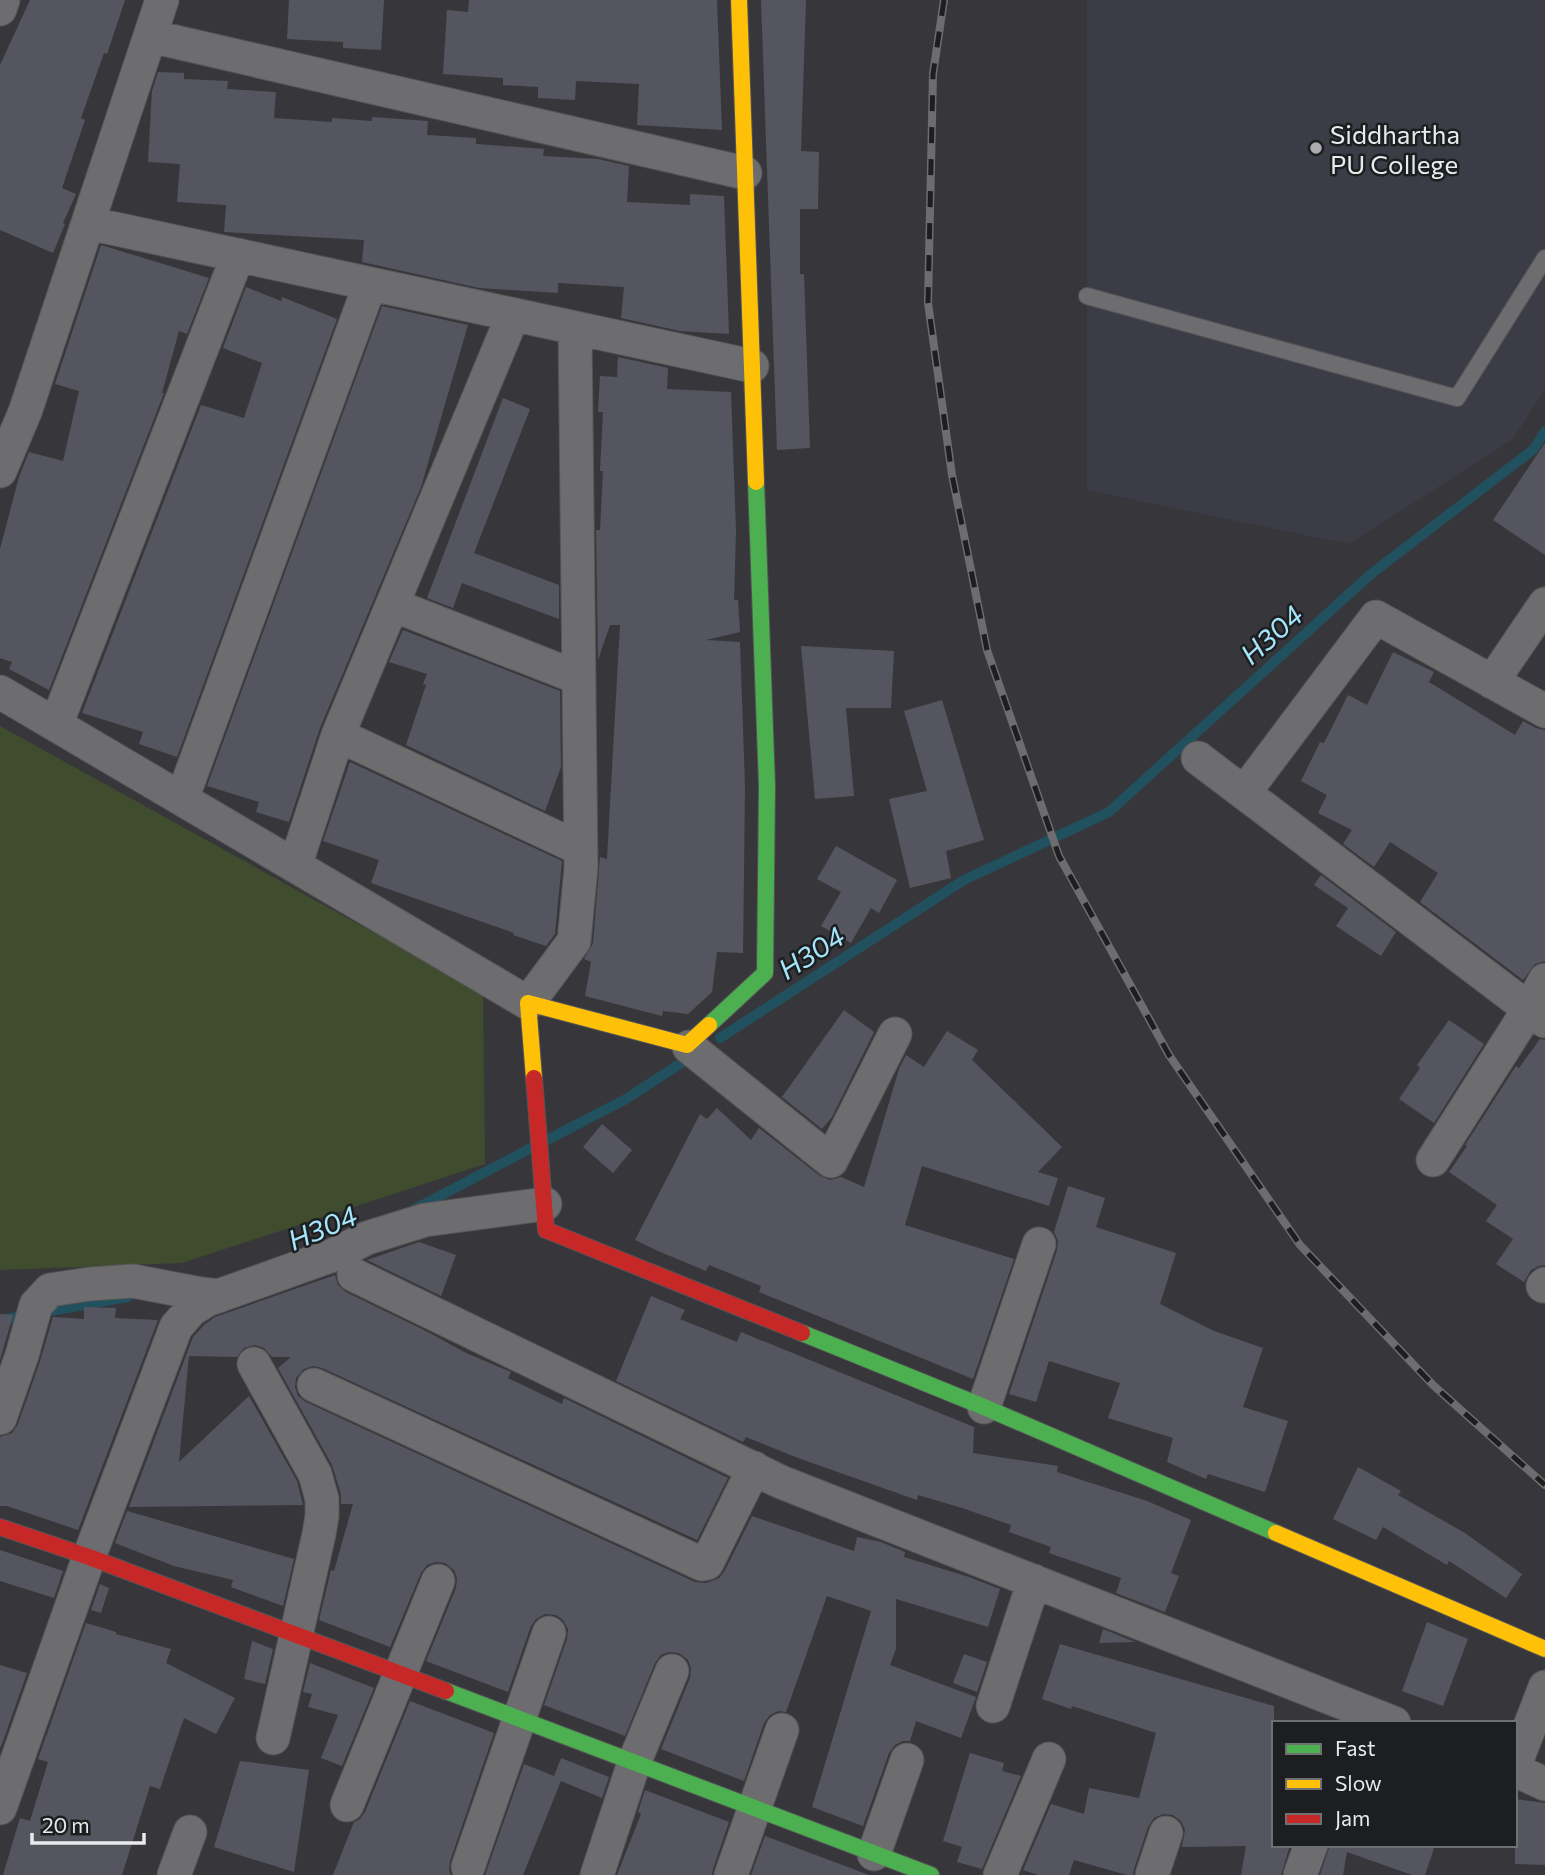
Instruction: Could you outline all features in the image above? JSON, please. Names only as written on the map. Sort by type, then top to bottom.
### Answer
[{"type":"street","points":[[0,9],[3,0]]},
{"type":"street","points":[[0,471],[12,408],[88,223],[162,0]]},
{"type":"street","points":[[696,1052],[765,973],[767,786],[739,0]]},
{"type":"street","points":[[150,36],[745,173]]},
{"type":"street","points":[[88,223],[752,366]]},
{"type":"street","points":[[56,725],[238,255]]},
{"type":"street","points":[[182,799],[370,284]]},
{"type":"street","points":[[295,866],[338,735],[513,315]]},
{"type":"street","points":[[575,328],[581,868],[574,941],[528,1003],[546,1230],[984,1407],[1545,1649]]},
{"type":"street","points":[[1492,682],[1545,604]]},
{"type":"street","points":[[393,605],[579,678]]},
{"type":"street","points":[[1244,793],[1377,617],[1545,712]]},
{"type":"street","points":[[0,692],[528,1003],[696,1052],[831,1161],[895,1034]]},
{"type":"street","points":[[338,735],[581,849]]},
{"type":"street","points":[[1198,758],[1537,1015]]},
{"type":"street","points":[[1433,1160],[1537,1015],[1545,980]]},
{"type":"street","points":[[0,1418],[32,1319],[50,1290],[133,1281],[210,1295],[332,1255],[367,1238],[425,1220],[545,1204]]},
{"type":"street","points":[[984,1407],[1039,1244]]},
{"type":"street","points":[[354,1275],[780,1482],[1389,1721]]},
{"type":"street","points":[[0,1808],[89,1557],[176,1327],[210,1295]]},
{"type":"street","points":[[254,1364],[310,1465],[322,1499],[319,1534],[273,1738]]},
{"type":"street","points":[[314,1385],[702,1564],[707,1563],[754,1468]]},
{"type":"street","points":[[0,1527],[89,1557],[931,1875]]},
{"type":"street","points":[[348,1805],[438,1581]]},
{"type":"street","points":[[993,1706],[1034,1581]]},
{"type":"street","points":[[468,1867],[549,1633]]},
{"type":"street","points":[[597,1875],[634,1763],[672,1671]]},
{"type":"street","points":[[1517,1763],[1545,1687]]},
{"type":"street","points":[[731,1875],[782,1730]]},
{"type":"street","points":[[1000,1875],[1049,1759]]},
{"type":"street","points":[[874,1854],[907,1760]]},
{"type":"street","points":[[1517,1769],[1545,1784]]},
{"type":"street","points":[[174,1875],[190,1832]]},
{"type":"street","points":[[1152,1875],[1166,1833]]},
{"type":"street","points":[[1300,1875],[1310,1847]]},
{"type":"lane","points":[[1087,296],[1457,398],[1545,258]]},
{"type":"shaded area","name":"Siddhartha PU College","points":[[1087,0],[1545,0],[1545,389],[1513,439],[1349,544],[1087,490]]},
{"type":"green space","points":[[0,726],[483,993],[485,1164],[182,1263],[0,1270]]},
{"type":"building","points":[[30,0],[125,0],[81,118],[85,120],[62,188],[76,194],[53,253],[0,230],[0,65]]},
{"type":"building","points":[[289,0],[384,0],[381,50],[343,48],[343,42],[287,39]]},
{"type":"building","points":[[469,0],[717,0],[722,130],[637,125],[639,84],[576,81],[575,100],[538,98],[538,87],[503,85],[503,78],[443,74],[447,10],[468,12]]},
{"type":"building","points":[[761,0],[806,0],[801,151],[819,152],[818,209],[800,209],[800,274],[804,274],[810,448],[777,450]]},
{"type":"building","points":[[158,72],[184,73],[184,79],[228,81],[227,89],[276,92],[274,118],[332,122],[332,118],[372,121],[372,117],[428,121],[427,135],[476,138],[476,144],[544,149],[543,156],[598,159],[629,166],[627,202],[690,205],[690,194],[724,196],[729,334],[680,331],[621,318],[624,287],[558,283],[558,293],[479,288],[362,262],[364,240],[224,232],[226,205],[177,202],[180,164],[148,162],[152,91]]},
{"type":"building","points":[[101,245],[209,278],[187,334],[179,331],[164,393],[49,690],[9,669],[12,662],[0,658],[0,549],[19,477],[29,452],[63,461],[79,391],[55,384]]},
{"type":"building","points":[[246,287],[281,301],[282,297],[337,319],[177,757],[139,744],[143,732],[82,713],[201,405],[244,418],[262,363],[223,348]]},
{"type":"building","points":[[382,306],[468,325],[421,487],[320,728],[289,822],[256,812],[259,802],[207,786]]},
{"type":"building","points":[[618,357],[668,368],[667,389],[731,392],[736,531],[734,600],[738,600],[740,632],[706,640],[740,642],[745,786],[743,953],[717,952],[712,992],[688,1014],[663,1011],[662,1016],[585,996],[591,962],[584,959],[593,943],[600,857],[607,859],[620,625],[610,625],[598,660],[596,530],[600,530],[603,412],[598,412],[600,376],[617,377]]},
{"type":"building","points":[[503,398],[530,409],[474,553],[559,585],[559,619],[462,583],[453,608],[427,598]]},
{"type":"building","points":[[1545,443],[1545,555],[1493,520]]},
{"type":"building","points":[[403,630],[560,691],[561,767],[545,811],[406,745],[426,685],[423,684],[427,674],[389,662]]},
{"type":"building","points":[[801,646],[894,651],[891,708],[846,708],[854,796],[815,799]]},
{"type":"building","points":[[1393,652],[1434,672],[1429,682],[1515,735],[1523,721],[1545,730],[1545,961],[1535,964],[1523,980],[1420,902],[1438,873],[1390,842],[1374,867],[1343,844],[1352,830],[1318,813],[1327,795],[1301,781],[1348,695],[1367,705]]},
{"type":"building","points":[[942,700],[984,840],[946,851],[951,878],[910,888],[889,799],[927,791],[904,711]]},
{"type":"building","points":[[350,762],[562,861],[555,934],[546,946],[371,883],[379,860],[323,841]]},
{"type":"building","points":[[836,846],[897,880],[879,913],[871,908],[851,943],[821,926],[841,892],[817,879]]},
{"type":"building","points":[[1321,875],[1396,932],[1381,956],[1336,926],[1348,908],[1314,885]]},
{"type":"building","points":[[844,1010],[874,1032],[832,1117],[822,1129],[782,1097]]},
{"type":"building","points":[[1449,1020],[1484,1044],[1434,1123],[1399,1099],[1420,1068],[1417,1065]]},
{"type":"building","points":[[947,1031],[978,1050],[972,1060],[1062,1147],[1038,1172],[1058,1178],[1049,1206],[922,1166],[905,1225],[1014,1259],[973,1379],[759,1292],[761,1286],[709,1265],[706,1271],[635,1240],[700,1114],[707,1119],[717,1108],[751,1140],[759,1128],[820,1176],[830,1180],[841,1177],[864,1187],[899,1069],[906,1055],[924,1067]]},
{"type":"building","points":[[1540,1039],[1545,1040],[1545,1265],[1531,1270],[1524,1282],[1496,1264],[1513,1239],[1486,1221],[1497,1205],[1449,1172],[1516,1066],[1519,1068]]},
{"type":"building","points":[[602,1124],[632,1150],[613,1173],[583,1147]]},
{"type":"building","points":[[1068,1186],[1105,1198],[1096,1227],[1176,1253],[1160,1304],[1214,1331],[1263,1348],[1243,1407],[1288,1421],[1265,1492],[1208,1474],[1206,1479],[1167,1462],[1173,1438],[1108,1418],[1120,1383],[1049,1361],[1036,1402],[1009,1394],[1057,1250],[1058,1241],[1054,1232]]},
{"type":"building","points":[[419,1242],[456,1255],[441,1296],[367,1260]]},
{"type":"building","points":[[335,1275],[338,1285],[346,1292],[466,1353],[511,1372],[508,1378],[562,1404],[564,1398],[728,1478],[697,1540],[322,1368],[313,1366],[304,1369],[296,1378],[298,1396],[306,1402],[695,1582],[706,1583],[719,1578],[752,1516],[854,1551],[857,1537],[881,1542],[905,1552],[904,1557],[1000,1589],[988,1627],[896,1599],[896,1649],[890,1665],[976,1697],[961,1738],[916,1721],[910,1741],[895,1745],[889,1753],[863,1826],[812,1807],[871,1611],[827,1596],[786,1712],[778,1711],[770,1715],[764,1723],[744,1781],[661,1749],[690,1678],[688,1660],[679,1653],[661,1655],[655,1663],[625,1736],[544,1705],[567,1639],[568,1629],[556,1615],[545,1614],[531,1626],[508,1692],[426,1661],[456,1588],[454,1570],[445,1563],[427,1565],[421,1573],[390,1647],[319,1620],[331,1570],[334,1571],[353,1504],[341,1504],[341,1494],[332,1465],[278,1368],[291,1357],[272,1357],[264,1348],[255,1345],[244,1348],[237,1357],[189,1356],[179,1462],[249,1396],[297,1481],[303,1505],[129,1507],[193,1337],[215,1317]]},
{"type":"building","points":[[651,1296],[685,1310],[680,1319],[737,1342],[741,1332],[974,1427],[973,1453],[1058,1466],[1057,1472],[1147,1501],[1191,1520],[1171,1573],[1179,1576],[1165,1612],[1116,1593],[1121,1578],[1049,1553],[1051,1547],[1009,1532],[1011,1525],[918,1495],[917,1500],[746,1437],[743,1442],[616,1381]]},
{"type":"building","points":[[84,1307],[116,1308],[115,1318],[158,1320],[78,1530],[0,1506],[0,1437],[12,1433],[18,1424],[53,1317],[84,1319]]},
{"type":"building","points":[[0,1314],[13,1315],[0,1360]]},
{"type":"building","points":[[1358,1467],[1401,1491],[1398,1495],[1465,1533],[1522,1574],[1506,1598],[1449,1561],[1447,1565],[1383,1527],[1376,1540],[1333,1519]]},
{"type":"building","points":[[127,1511],[294,1559],[283,1606],[231,1587],[233,1580],[174,1566],[115,1543]]},
{"type":"building","points":[[0,1550],[63,1571],[54,1598],[0,1581]]},
{"type":"building","points":[[100,1584],[109,1588],[101,1613],[91,1610]]},
{"type":"building","points":[[1427,1622],[1468,1639],[1443,1706],[1402,1691]]},
{"type":"building","points":[[86,1623],[171,1649],[166,1663],[235,1698],[216,1734],[184,1718],[160,1789],[150,1786],[122,1875],[3,1875],[20,1818],[30,1821],[48,1762],[38,1759]]},
{"type":"building","points":[[1103,1629],[1135,1642],[1099,1643]]},
{"type":"building","points":[[252,1641],[273,1649],[265,1684],[244,1679]]},
{"type":"building","points":[[1060,1644],[1274,1706],[1272,1847],[1289,1847],[1281,1875],[1241,1875],[1246,1846],[1182,1847],[1185,1830],[1181,1821],[1173,1815],[1163,1814],[1154,1818],[1148,1827],[1133,1875],[1074,1860],[1069,1875],[1038,1875],[1023,1870],[1051,1804],[1084,1814],[1089,1788],[1139,1798],[1156,1733],[1042,1699]]},
{"type":"building","points":[[964,1654],[987,1662],[977,1692],[953,1683]]},
{"type":"building","points":[[310,1663],[374,1688],[342,1766],[321,1758],[338,1715],[308,1707],[312,1694],[303,1692]]},
{"type":"building","points":[[0,1665],[27,1673],[1,1747],[0,1747]]},
{"type":"building","points":[[410,1701],[494,1733],[450,1861],[451,1875],[333,1875],[354,1822],[365,1812]]},
{"type":"building","points":[[970,1753],[1004,1763],[1002,1771],[1021,1776],[982,1869],[957,1862],[962,1847],[943,1841]]},
{"type":"building","points":[[561,1758],[609,1777],[602,1798],[561,1781],[523,1875],[485,1875],[524,1764],[554,1776]]},
{"type":"building","points":[[240,1761],[309,1770],[294,1872],[214,1847]]},
{"type":"building","points":[[645,1790],[729,1822],[712,1875],[617,1875],[641,1814],[638,1812]]},
{"type":"building","points":[[1517,1799],[1545,1803],[1545,1865],[1515,1864]]},
{"type":"building","points":[[765,1836],[869,1875],[751,1875]]},
{"type":"building","points":[[1329,1847],[1434,1847],[1425,1875],[1412,1875],[1347,1852],[1343,1875],[1320,1875]]},
{"type":"waterway","name":"H304","points":[[720,1038],[964,880],[1109,812],[1371,574],[1534,449],[1545,431]]},
{"type":"waterway","name":"H304","points":[[545,1141],[626,1099],[692,1056]]},
{"type":"waterway","name":"H304","points":[[415,1209],[531,1148]]},
{"type":"waterway","name":"H304","points":[[0,1320],[128,1297]]},
{"type":"railway","points":[[944,0],[933,74],[928,303],[952,475],[987,650],[1059,856],[1169,1055],[1300,1245],[1433,1385],[1545,1485]]},
{"type":"traffic: fast","points":[[709,1025],[765,973],[767,786],[756,482]]},
{"type":"traffic: fast","points":[[802,1333],[984,1407],[1276,1533]]},
{"type":"traffic: fast","points":[[446,1691],[931,1875]]},
{"type":"traffic: slow","points":[[739,0],[756,482]]},
{"type":"traffic: slow","points":[[534,1078],[528,1003],[687,1045],[709,1025]]},
{"type":"traffic: slow","points":[[1276,1533],[1545,1649]]},
{"type":"traffic: jam","points":[[534,1078],[546,1230],[802,1333]]},
{"type":"traffic: jam","points":[[0,1527],[89,1557],[446,1691]]},
{"type":"place","name":"Siddhartha PU College","points":[[1316,148]]}]
